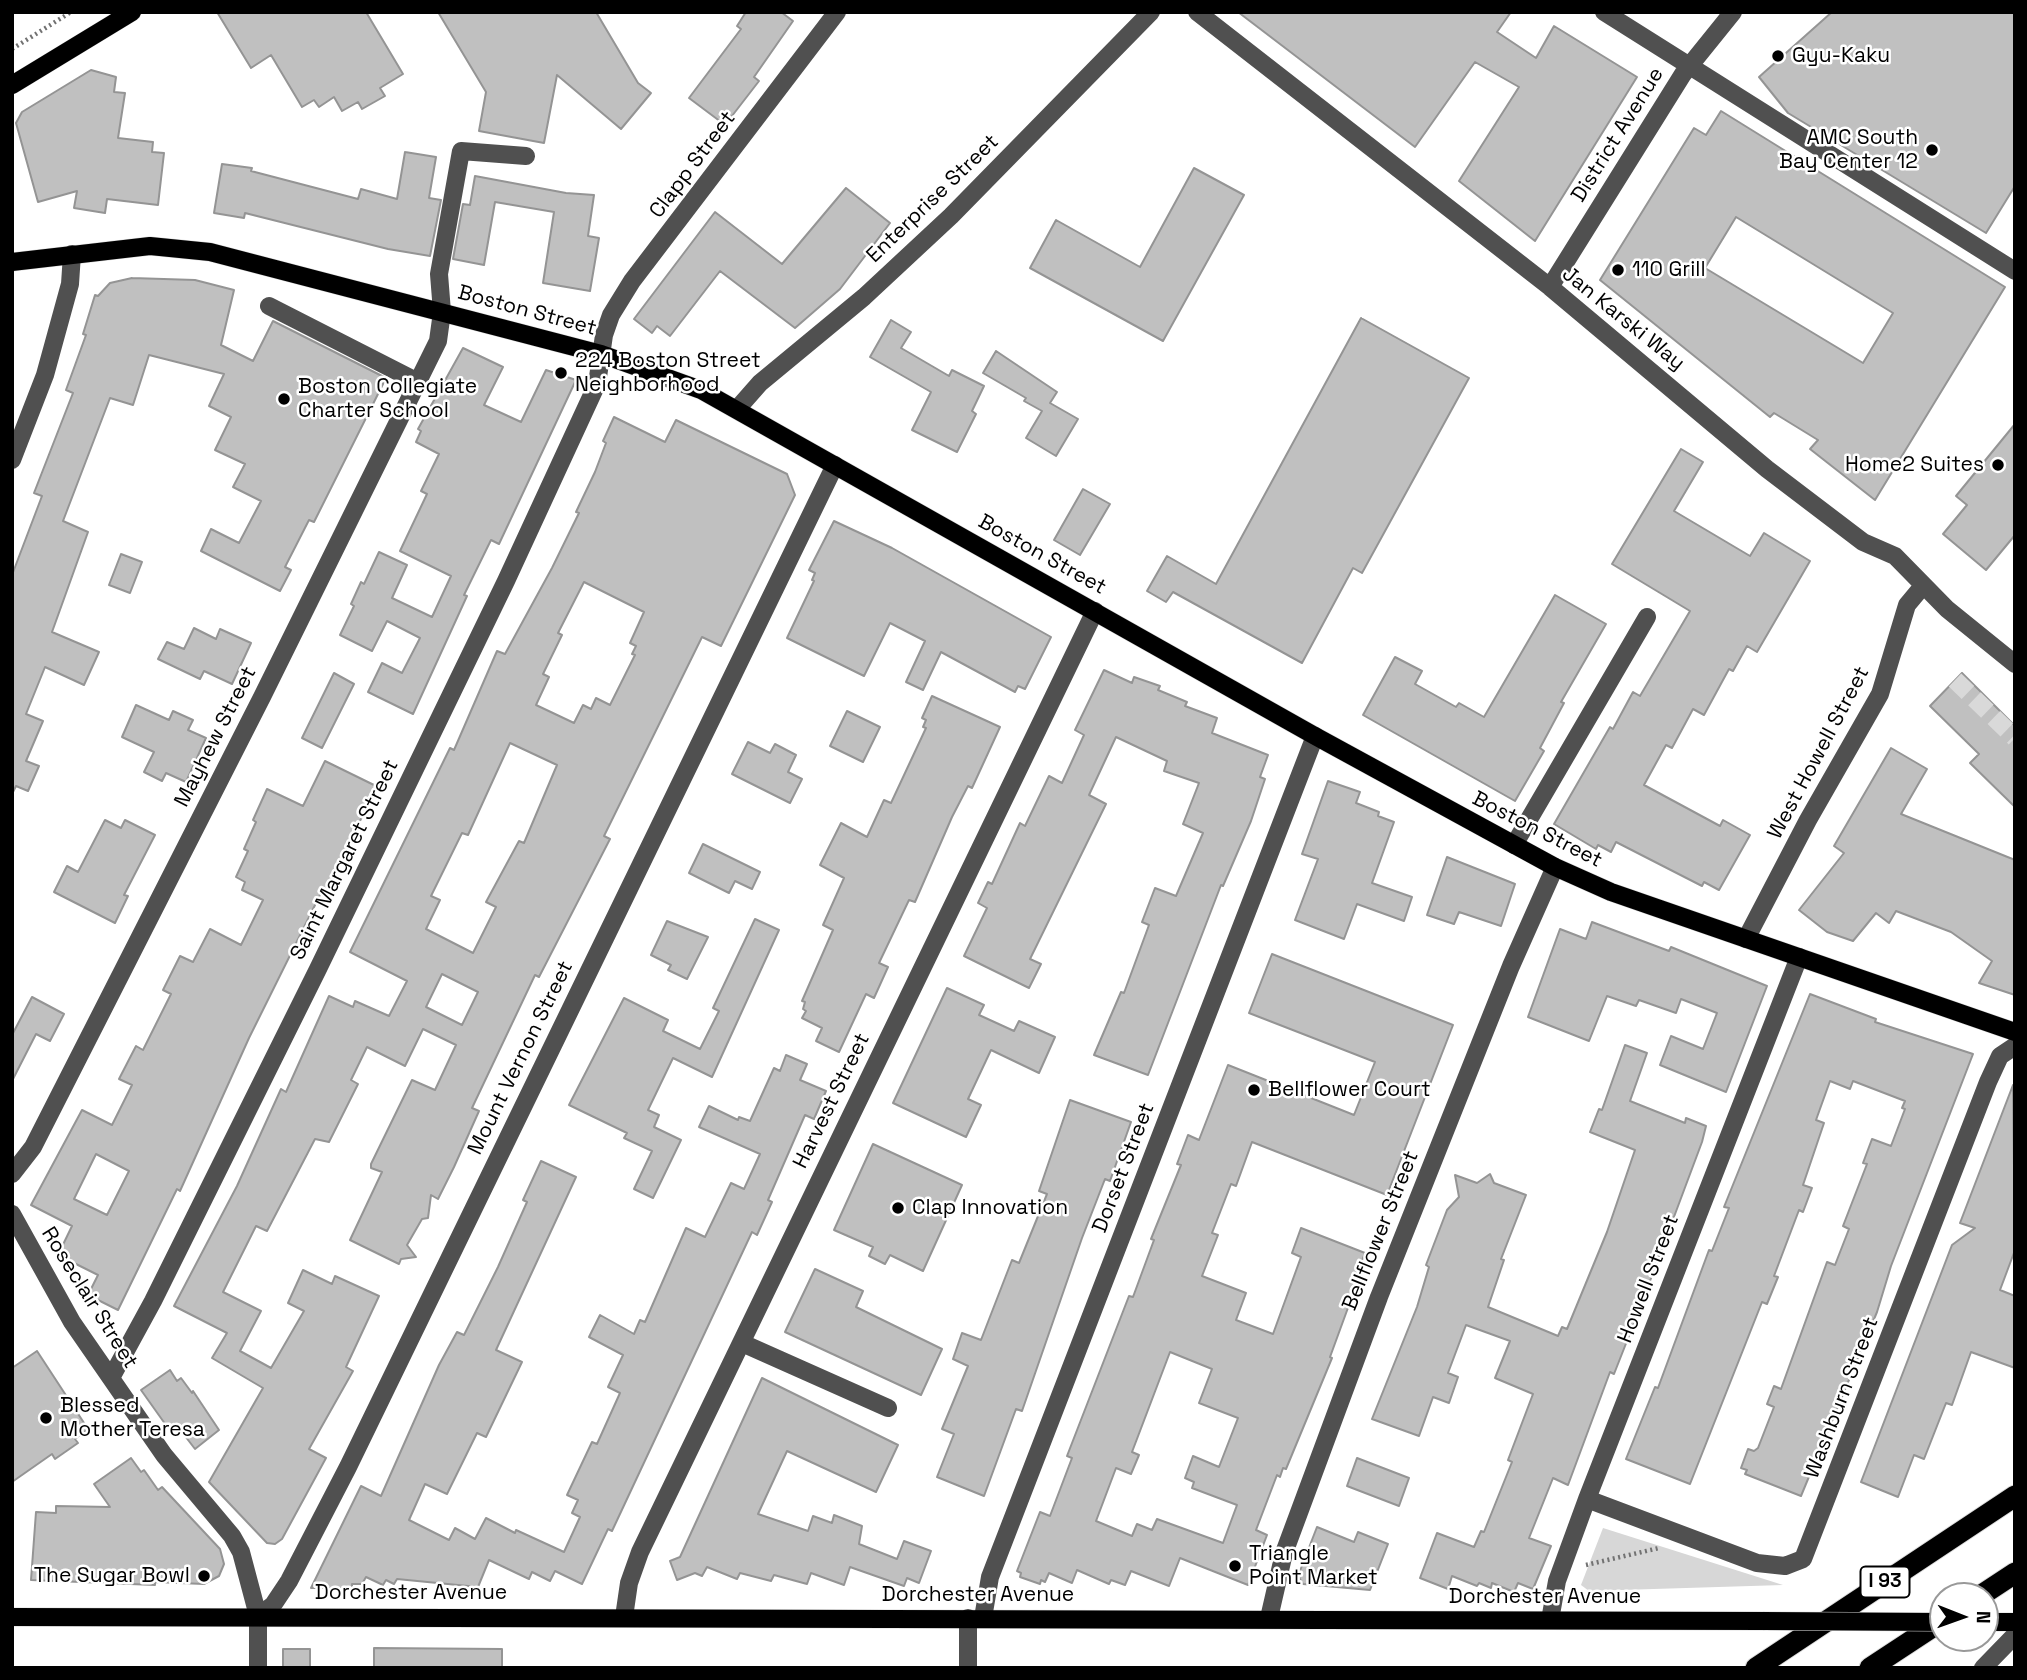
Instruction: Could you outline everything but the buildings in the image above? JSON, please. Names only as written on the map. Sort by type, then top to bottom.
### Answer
[{"type":"highway","name":"I 93","points":[[1756,1668],[2015,1496]]},
{"type":"highway","points":[[1999,1584],[2015,1573]]},
{"type":"highway","points":[[1870,1668],[1929,1630]]},
{"type":"main road","points":[[12,85],[132,12]]},
{"type":"main road","name":"Boston Street","points":[[12,262],[150,246],[210,252],[601,354],[701,390],[738,408],[1315,736],[1555,867],[1611,892],[2015,1031]]},
{"type":"main road","name":"Dorchester Avenue","points":[[12,1617],[624,1616],[1929,1621]]},
{"type":"street","name":"Clapp Street","points":[[601,354],[611,315],[632,281],[837,12]]},
{"type":"street","name":"Enterprise Street","points":[[738,408],[760,383],[864,296],[951,216],[1151,12]]},
{"type":"street","name":"Jan Karski Way","points":[[1197,12],[1550,287],[1767,468],[1863,542],[1895,556],[1922,587],[2015,664]]},
{"type":"street","points":[[1604,12],[2015,271]]},
{"type":"street","name":"District Avenue","points":[[1550,287],[1690,66],[1733,12]]},
{"type":"street","name":"Mayhew Street","points":[[12,1174],[33,1147],[438,341],[442,312],[439,274],[461,151],[526,156]]},
{"type":"street","points":[[12,460],[45,375],[70,284],[72,254]]},
{"type":"street","points":[[269,306],[418,382]]},
{"type":"street","name":"Saint Margaret Street","points":[[111,1378],[153,1301],[312,981],[500,593],[597,384],[601,354]]},
{"type":"street","name":"Mount Vernon Street","points":[[258,1616],[273,1605],[289,1581],[348,1467],[835,465]]},
{"type":"street","name":"West Howell Street","points":[[1746,939],[1808,820],[1880,694],[1907,605],[1922,587]]},
{"type":"street","name":"Harvest Street","points":[[624,1616],[629,1583],[640,1552],[1095,611]]},
{"type":"street","points":[[1514,845],[1647,617]]},
{"type":"street","name":"Dorset Street","points":[[968,1668],[976,1618],[990,1577],[1315,736]]},
{"type":"street","name":"Bellflower Street","points":[[1269,1618],[1284,1553],[1378,1297],[1511,966],[1555,867]]},
{"type":"street","name":"Howell Street","points":[[1550,1620],[1557,1581],[1587,1499],[1799,957]]},
{"type":"street","name":"Washburn Street","points":[[1587,1499],[1757,1563],[1785,1566],[1803,1559],[1988,1082],[2000,1056],[2015,1046]]},
{"type":"street","name":"Roseclair Street","points":[[12,1214],[50,1285],[111,1378],[164,1455],[232,1536],[241,1552],[258,1616]]},
{"type":"street","points":[[742,1343],[888,1408]]},
{"type":"street","points":[[258,1616],[258,1668]]},
{"type":"street","points":[[1983,1668],[2015,1635]]},
{"type":"path","points":[[12,49],[71,12]]},
{"type":"path","points":[[1586,1565],[1651,1552],[1663,1546]]},
{"type":"shaded area","points":[[1603,1528],[1783,1585],[1589,1591],[1581,1585]]},
{"type":"tunnel","points":[[1955,680],[2015,738]]},
{"type":"place","name":"Gyu-Kaku","points":[[1778,56]]},
{"type":"place","name":"AMC South Bay Center 12","points":[[1932,150]]},
{"type":"place","name":"110 Grill","points":[[1618,270]]},
{"type":"place","name":"224 Boston Street Neighborhood","points":[[561,373]]},
{"type":"place","name":"Boston Collegiate Charter School","points":[[284,399]]},
{"type":"place","name":"Home2 Suites","points":[[1998,465]]},
{"type":"place","name":"Bellflower Court","points":[[1254,1090]]},
{"type":"place","name":"Clap Innovation","points":[[898,1208]]},
{"type":"place","name":"Blessed Mother Teresa","points":[[46,1418]]},
{"type":"place","name":"Triangle Point Market","points":[[1235,1566]]},
{"type":"place","name":"The Sugar Bowl","points":[[204,1576]]}]
